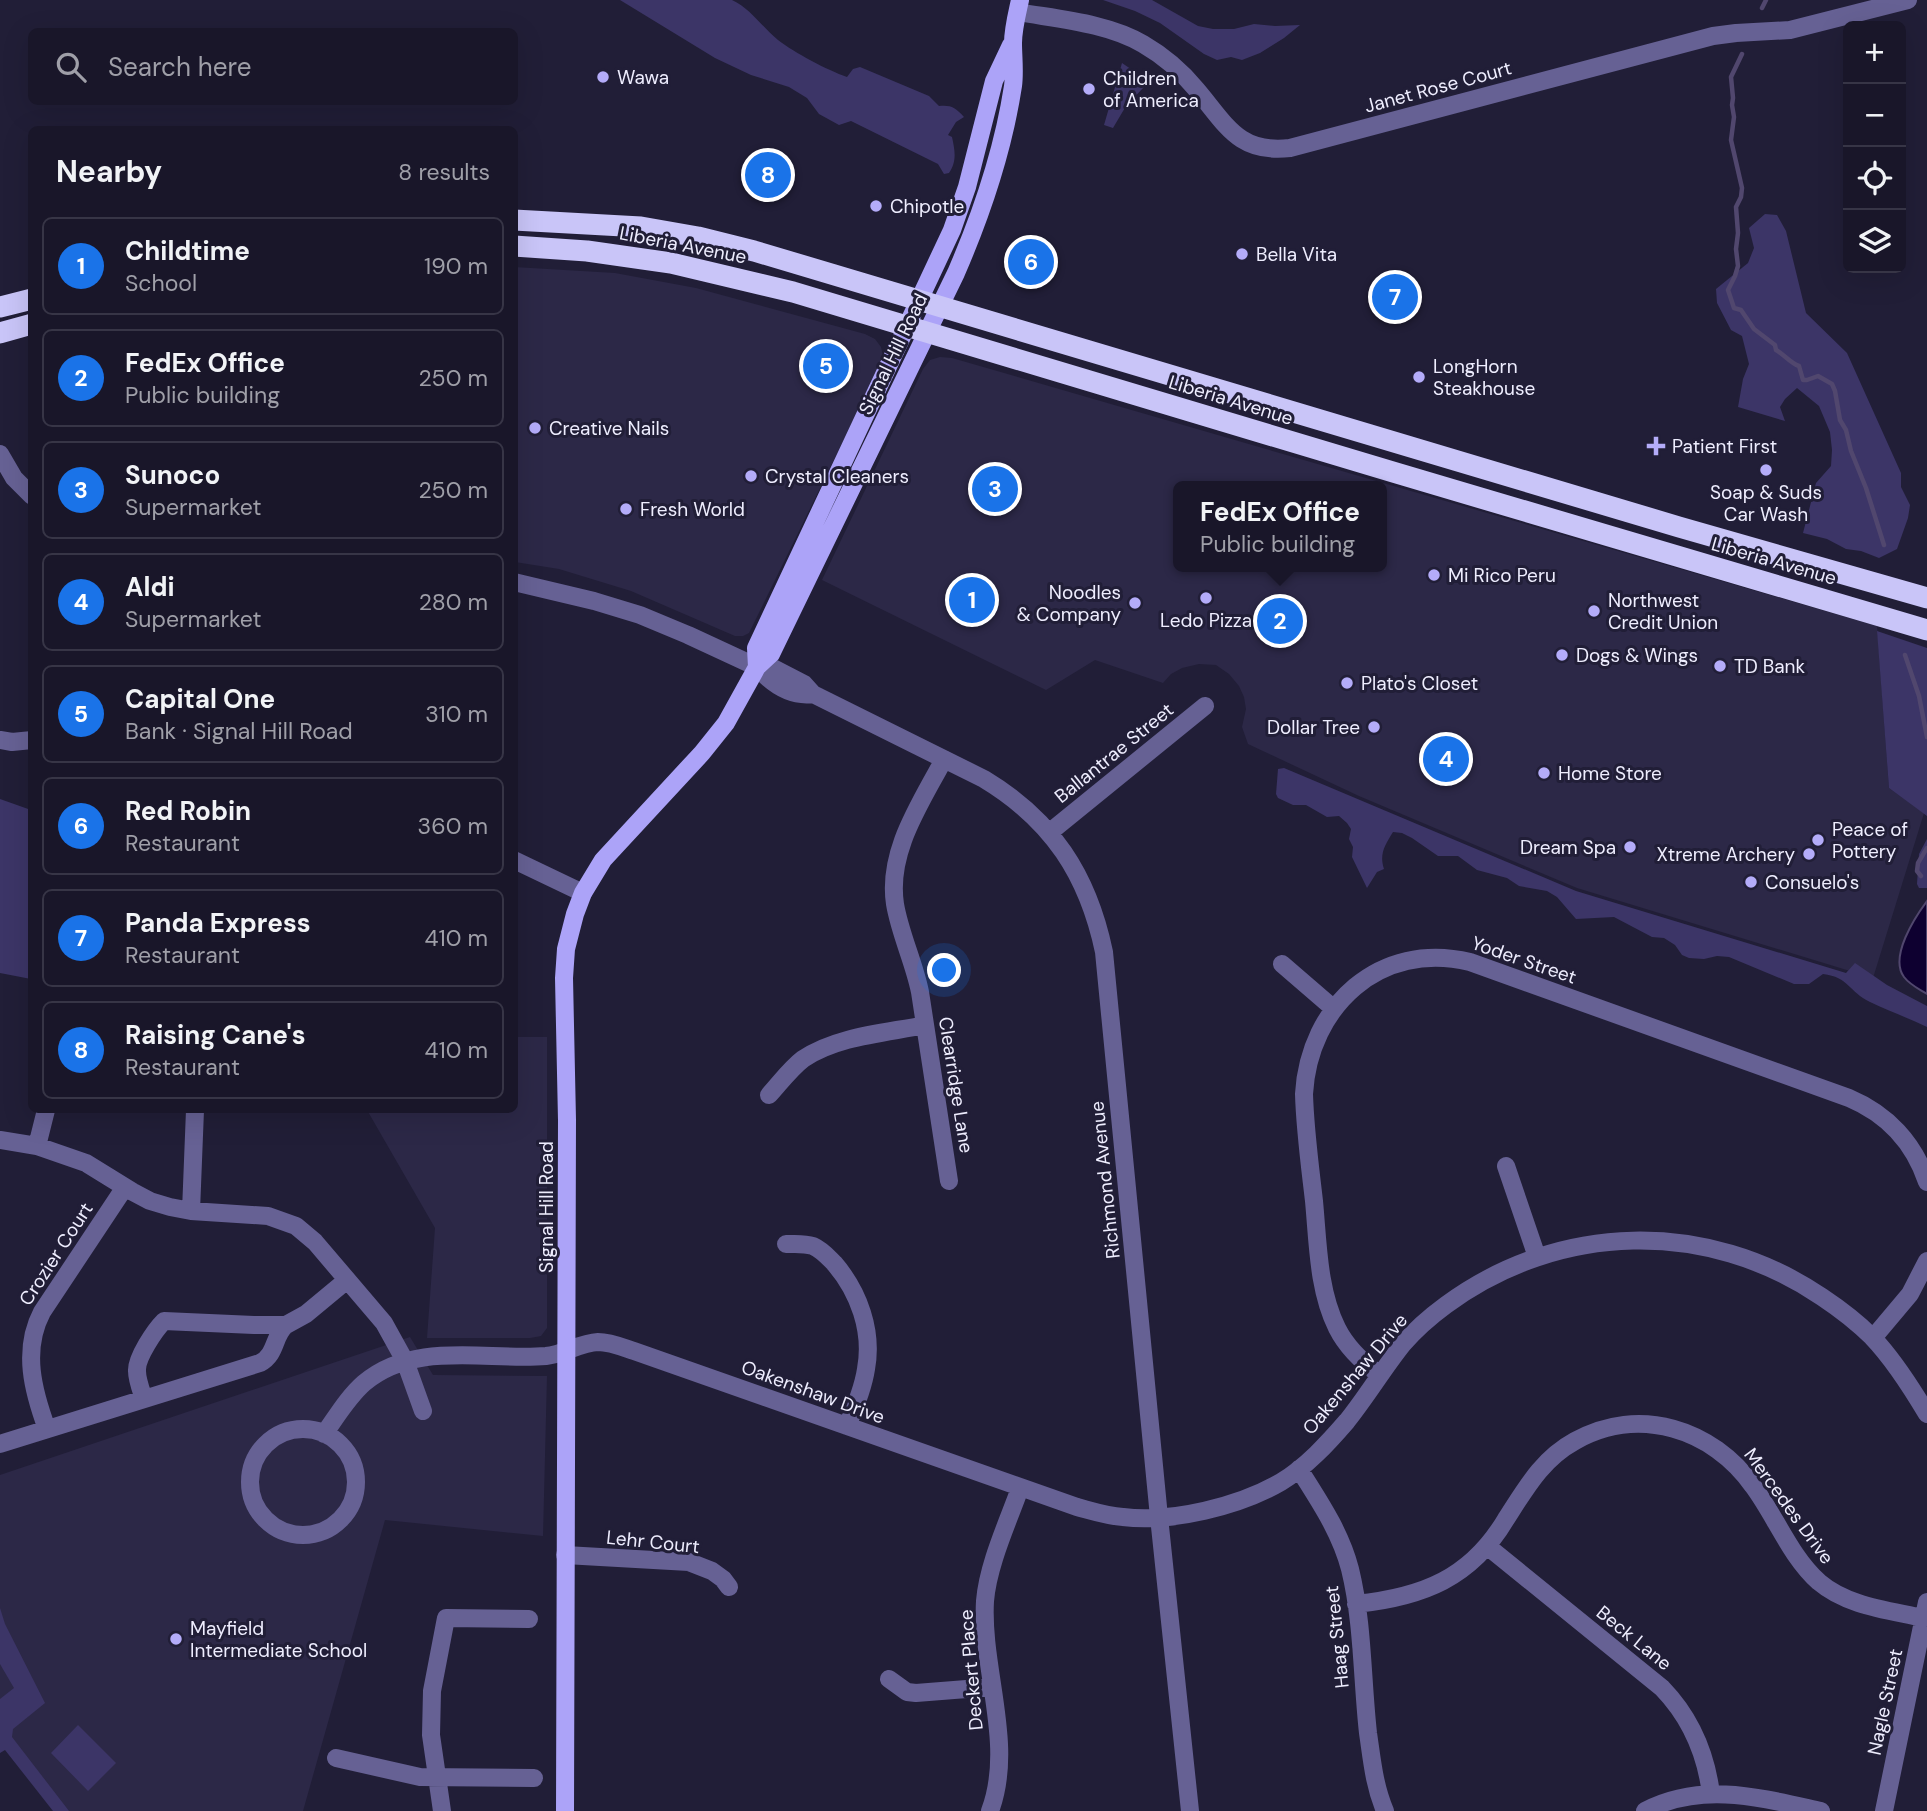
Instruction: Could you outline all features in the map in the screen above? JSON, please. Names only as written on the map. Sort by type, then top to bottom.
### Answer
[{"type":"highway","name":"Liberia Avenue","points":[[518,220],[640,227],[698,237],[754,251],[1679,527],[1927,598]]},
{"type":"highway","name":"Liberia Avenue","points":[[518,246],[611,254],[704,270],[793,292],[1927,630]]},
{"type":"highway","points":[[0,307],[28,300]]},
{"type":"highway","points":[[0,333],[28,325]]},
{"type":"main road","name":"Signal Hill Road","points":[[757,667],[755,648],[832,483],[930,304],[984,128],[995,81],[1013,40],[1019,6]]},
{"type":"main road","name":"Signal Hill Road","points":[[565,1811],[566,949],[583,893],[604,860],[712,741],[736,707],[757,667],[771,654],[817,558],[917,329]]},
{"type":"main road","points":[[817,558],[823,520],[836,490],[832,483]]},
{"type":"street","name":"Janet Rose Court","points":[[1019,6],[1127,36],[1142,43],[1194,87],[1227,127],[1242,140],[1269,150],[1290,148],[1713,36],[1790,30],[1908,0]]},
{"type":"street","points":[[0,454],[14,478],[28,492]]},
{"type":"street","name":"Richmond Avenue","points":[[518,583],[640,615],[688,635],[757,667],[770,681],[798,695],[813,694],[984,779],[1030,812],[1050,832],[1078,874],[1098,925],[1104,952],[1189,1811]]},
{"type":"street","name":"Ballantrae Street","points":[[1050,832],[1205,706]]},
{"type":"street","points":[[0,740],[28,740]]},
{"type":"street","name":"Clearridge Lane","points":[[944,759],[903,839],[894,879],[897,912],[916,972],[949,1181]]},
{"type":"street","points":[[518,862],[583,893]]},
{"type":"street","name":"Yoder Street","points":[[1380,1375],[1357,1357],[1344,1341],[1332,1317],[1322,1281],[1304,1094],[1310,1055],[1321,1027],[1333,1008],[1362,982],[1398,963],[1439,957],[1469,962],[1856,1101],[1879,1115],[1903,1136],[1920,1163],[1927,1182]]},
{"type":"street","points":[[1282,964],[1333,1008]]},
{"type":"street","points":[[769,1095],[802,1060],[825,1047],[925,1025]]},
{"type":"street","points":[[37,1146],[45,1113]]},
{"type":"street","points":[[191,1211],[195,1113]]},
{"type":"street","points":[[0,1140],[37,1146],[86,1163],[150,1201],[170,1207],[268,1216],[296,1226],[315,1242],[384,1323],[405,1361],[423,1411]]},
{"type":"street","points":[[1506,1166],[1537,1257]]},
{"type":"street","name":"Crozier Court","points":[[47,1429],[32,1374],[34,1329],[42,1312],[125,1187]]},
{"type":"street","name":"Oakenshaw Drive","points":[[324,1434],[345,1404],[366,1381],[405,1361],[437,1356],[542,1356],[594,1342],[613,1344],[1020,1488],[1102,1514],[1123,1518],[1159,1517],[1228,1505],[1283,1481],[1324,1446],[1345,1423],[1404,1342],[1446,1305],[1502,1272],[1537,1257],[1615,1241],[1663,1241],[1709,1247],[1748,1258],[1802,1283],[1873,1338],[1927,1414]]},
{"type":"street","points":[[786,1244],[804,1244],[825,1253],[844,1275],[859,1302],[867,1337],[867,1368],[847,1426]]},
{"type":"street","points":[[1873,1338],[1910,1294],[1927,1261]]},
{"type":"street","points":[[0,1444],[260,1363],[273,1352],[278,1335],[286,1325],[306,1314],[347,1280]]},
{"type":"street","points":[[144,1399],[137,1366],[164,1321],[286,1325]]},
{"type":"street","name":"Mercedes Drive","points":[[1356,1604],[1395,1599],[1437,1585],[1459,1573],[1487,1546],[1532,1477],[1557,1452],[1575,1441],[1601,1430],[1629,1424],[1660,1424],[1691,1435],[1730,1459],[1752,1484],[1798,1558],[1827,1588],[1853,1601],[1925,1610]]},
{"type":"street","points":[[295,1429],[311,1429],[324,1434],[337,1441],[347,1452],[353,1465],[356,1479],[350,1506],[335,1524],[323,1531],[298,1535],[286,1532],[274,1526],[256,1506],[251,1494],[253,1463],[259,1452],[282,1433],[295,1429]]},
{"type":"street","name":"Haag Street","points":[[1298,1469],[1328,1515],[1349,1565],[1356,1604],[1373,1777],[1385,1811]]},
{"type":"street","name":"Deckert Place","points":[[990,1811],[998,1781],[999,1764],[985,1600],[996,1556],[1020,1488]]},
{"type":"street","name":"Beck Lane","points":[[1487,1546],[1674,1700],[1703,1753],[1711,1794]]},
{"type":"street","name":"Lehr Court","points":[[565,1555],[689,1562],[712,1571],[729,1587]]},
{"type":"street","name":"Nagle Street","points":[[1884,1811],[1925,1610]]},
{"type":"street","points":[[442,1811],[431,1735],[432,1691],[446,1618],[528,1619]]},
{"type":"street","points":[[889,1679],[907,1692],[916,1693],[992,1687]]},
{"type":"street","points":[[336,1758],[406,1776],[534,1778]]},
{"type":"street","points":[[1645,1811],[1671,1801],[1711,1794],[1737,1794],[1821,1811]]},
{"type":"shaded area","points":[[620,0],[732,0],[751,13],[778,40],[821,66],[847,77],[853,69],[860,67],[929,96],[939,106],[953,107],[964,117],[956,122],[948,135],[952,137],[954,151],[952,169],[944,174],[938,164],[851,121],[839,125],[819,114],[807,98],[789,87],[751,75],[715,58]]},
{"type":"shaded area","points":[[1103,0],[1152,0],[1198,26],[1213,29],[1234,29],[1254,24],[1300,25],[1260,53],[1242,60],[1231,57],[1217,60],[1160,23]]},
{"type":"shaded area","points":[[1122,63],[1147,80],[1126,106],[1113,128],[1104,125]]},
{"type":"shaded area","points":[[1765,214],[1777,215],[1786,231],[1806,313],[1847,353],[1901,473],[1901,487],[1910,505],[1908,518],[1897,549],[1879,558],[1803,533],[1816,483],[1831,466],[1830,432],[1819,406],[1797,388],[1780,407],[1785,421],[1738,407],[1749,364],[1742,336],[1731,330],[1717,303],[1716,289],[1748,263],[1754,248],[1749,228]]},
{"type":"shaded area","points":[[518,267],[615,273],[696,288],[865,334],[875,339],[881,347],[883,356],[880,366],[749,633],[735,636],[631,591],[559,569],[518,562]]},
{"type":"shaded area","points":[[952,358],[1377,481],[1173,481],[1173,572],[1387,572],[1387,484],[1877,626],[1889,788],[1924,813],[1873,978],[1577,888],[1359,796],[1248,744],[1242,727],[1246,709],[1244,697],[1229,674],[1216,665],[1199,664],[1182,668],[1171,674],[1163,683],[1095,660],[1046,690],[822,580],[923,369],[930,360]]},
{"type":"shaded area","points":[[1877,631],[1927,648],[1927,816],[1889,788]]},
{"type":"shaded area","points":[[1284,768],[1576,891],[1846,973],[1855,963],[1887,985],[1927,1006],[1927,1027],[1870,1002],[1832,976],[1823,974],[1809,984],[1794,984],[1729,957],[1689,958],[1664,938],[1652,937],[1614,917],[1576,919],[1557,897],[1547,891],[1519,886],[1507,878],[1477,870],[1458,856],[1438,856],[1402,833],[1393,832],[1385,845],[1384,869],[1377,872],[1367,888],[1352,857],[1353,847],[1349,839],[1351,829],[1347,823],[1339,816],[1327,817],[1306,805],[1293,805],[1278,798],[1278,769]]},
{"type":"shaded area","points":[[0,799],[28,809],[28,978],[0,973]]},
{"type":"shaded area","points":[[1927,839],[1927,888],[1919,888],[1919,854]]},
{"type":"shaded area","points":[[1927,901],[1927,994],[1904,977],[1900,969],[1900,959],[1905,938]]},
{"type":"shaded area","points":[[518,1037],[547,1037],[547,1328],[541,1336],[427,1338],[435,1228],[369,1113],[518,1113]]},
{"type":"shaded area","name":"Mayfield Intermediate School","points":[[410,1337],[433,1375],[547,1376],[543,1536],[385,1520],[303,1811],[56,1811],[0,1742],[0,1475]]},
{"type":"shaded area","points":[[0,1608],[5,1624],[45,1703],[13,1729],[12,1737],[69,1811],[53,1811],[5,1750],[0,1753],[0,1699],[14,1688],[0,1664]]},
{"type":"shaded area","points":[[78,1725],[116,1763],[88,1791],[51,1753]]},
{"type":"waterway","points":[[1762,8],[1766,0]]},
{"type":"waterway","points":[[1742,54],[1731,77],[1734,117],[1731,140],[1742,188],[1736,207],[1738,266],[1728,290],[1734,308],[1741,310],[1754,329],[1775,345],[1776,350],[1799,366],[1803,380],[1818,376],[1832,384],[1840,420],[1846,430],[1884,545]]},
{"type":"waterway","points":[[1905,655],[1919,696],[1927,737]]},
{"type":"waterway","points":[[1921,876],[1917,871],[1918,863],[1927,848]]},
{"type":"place","name":"Wawa","points":[[603,77]]},
{"type":"place","name":"Children of America","points":[[1089,89]]},
{"type":"place","name":"Raising Cane's","points":[[768,175]]},
{"type":"place","name":"Chipotle","points":[[876,206]]},
{"type":"place","name":"Bella Vita","points":[[1242,254]]},
{"type":"place","name":"Red Robin","points":[[1031,262]]},
{"type":"place","name":"Panda Express","points":[[1395,297]]},
{"type":"place","name":"Capital One","points":[[826,366]]},
{"type":"place","name":"LongHorn Steakhouse","points":[[1419,377]]},
{"type":"place","name":"Creative Nails","points":[[535,428]]},
{"type":"place","name":"Patient First","points":[[1656,446]]},
{"type":"place","name":"Soap & Suds Car Wash","points":[[1766,470]]},
{"type":"place","name":"Crystal Cleaners","points":[[751,476]]},
{"type":"place","name":"Sunoco","points":[[995,489]]},
{"type":"place","name":"Fresh World","points":[[626,509]]},
{"type":"place","name":"Mi Rico Peru","points":[[1434,575]]},
{"type":"place","name":"Ledo Pizza","points":[[1206,598]]},
{"type":"place","name":"Childtime","points":[[972,600]]},
{"type":"place","name":"Noodles & Company","points":[[1135,603]]},
{"type":"place","name":"Northwest Credit Union","points":[[1594,611]]},
{"type":"place","name":"FedEx Office","points":[[1280,621]]},
{"type":"place","name":"Dogs & Wings","points":[[1562,655]]},
{"type":"place","name":"TD Bank","points":[[1720,666]]},
{"type":"place","name":"Plato's Closet","points":[[1347,683]]},
{"type":"place","name":"Dollar Tree","points":[[1374,727]]},
{"type":"place","name":"Aldi","points":[[1446,759]]},
{"type":"place","name":"Home Store","points":[[1544,773]]},
{"type":"place","name":"Peace of Pottery","points":[[1818,840]]},
{"type":"place","name":"Dream Spa","points":[[1630,847]]},
{"type":"place","name":"Xtreme Archery","points":[[1809,854]]},
{"type":"place","name":"Consuelo's","points":[[1751,882]]},
{"type":"place","name":"Mayfield Intermediate School","points":[[176,1639]]}]
